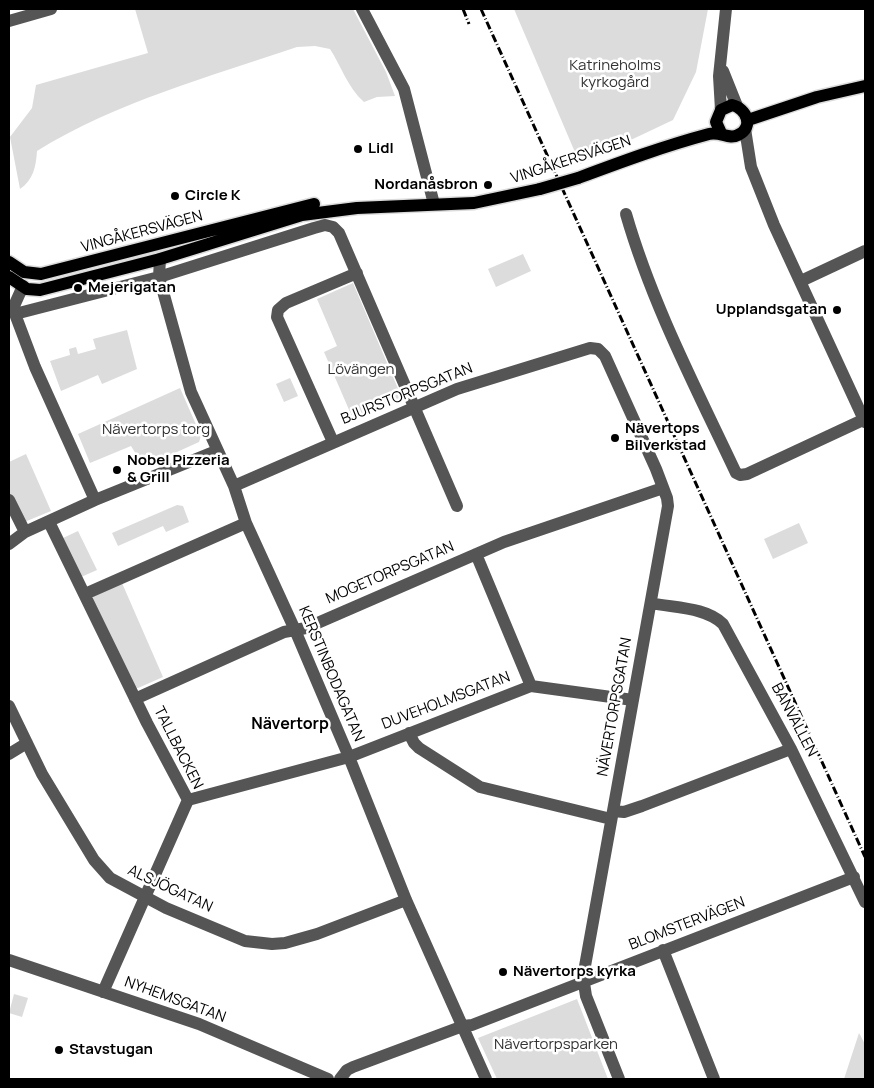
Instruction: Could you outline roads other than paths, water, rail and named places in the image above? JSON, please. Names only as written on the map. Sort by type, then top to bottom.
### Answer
[{"type":"main road","points":[[743,116],[865,86]]},
{"type":"main road","name":"VINGÅKERSVÄGEN","points":[[29,274],[55,272],[288,210],[322,203],[394,201],[434,204],[474,203],[540,189],[578,178],[657,149],[711,134],[738,136],[743,116],[726,106],[718,115],[657,149]]},
{"type":"main road","points":[[718,115],[726,135]]},
{"type":"main road","name":"VINGÅKERSVÄGEN","points":[[9,277],[30,290],[40,290],[160,259],[302,216],[334,210],[417,208],[434,204]]},
{"type":"main road","points":[[159,245],[160,259]]},
{"type":"main road","points":[[9,262],[29,274],[23,286]]},
{"type":"street","points":[[9,21],[51,9]]},
{"type":"street","points":[[362,9],[404,89],[434,204]]},
{"type":"street","points":[[718,115],[719,61],[726,9]]},
{"type":"street","points":[[626,214],[636,247],[661,310],[736,473],[747,474],[865,420],[774,224],[751,167],[743,116],[719,61]]},
{"type":"street","points":[[726,135],[751,167]]},
{"type":"street","points":[[15,314],[159,277],[325,226],[333,227],[339,233],[458,506]]},
{"type":"street","points":[[801,281],[865,252]]},
{"type":"street","name":"VINGÅKERSVÄGEN","points":[[159,277],[160,259]]},
{"type":"street","points":[[333,442],[277,317],[278,310],[286,303],[356,273]]},
{"type":"street","name":"KERSTINBODAGATAN","points":[[159,277],[186,377],[216,451],[234,486],[246,523],[295,630],[349,757],[406,900],[486,1079]]},
{"type":"street","points":[[23,286],[14,306],[15,314],[35,367],[95,500]]},
{"type":"street","name":"BJURSTORPSGATAN","points":[[234,486],[457,388],[590,348],[598,349]]},
{"type":"street","name":"NÄVERTORPSGATAN","points":[[598,349],[605,356],[663,488],[668,506],[592,924],[584,983],[586,996],[619,1079]]},
{"type":"street","points":[[9,544],[25,532],[95,500],[216,451]]},
{"type":"street","name":"MOGETORPSGATAN","points":[[135,699],[284,632],[306,628],[476,554],[663,488]]},
{"type":"street","points":[[9,500],[25,532]]},
{"type":"street","name":"TALLBACKEN","points":[[49,522],[135,699],[188,800],[103,992]]},
{"type":"street","points":[[85,594],[246,523]]},
{"type":"street","points":[[476,554],[531,686]]},
{"type":"street","name":"BANVALLEN","points":[[651,603],[716,616],[723,624],[792,749],[865,902]]},
{"type":"street","name":"DUVEHOLMSGATAN","points":[[188,800],[349,757],[531,686],[633,700]]},
{"type":"street","name":"ALSJÖGATAN","points":[[9,706],[71,824],[94,860],[110,878],[144,897],[245,941],[272,944],[286,943],[317,934],[406,900]]},
{"type":"street","points":[[409,733],[419,748],[480,788],[612,815],[642,806],[792,749]]},
{"type":"street","points":[[9,754],[27,743]]},
{"type":"street","name":"BLOMSTERVÄGEN","points":[[340,1079],[347,1070],[353,1067],[584,983],[662,950],[854,877]]},
{"type":"street","points":[[662,950],[714,1079]]},
{"type":"street","name":"NYHEMSGATAN","points":[[9,960],[199,1024],[328,1079]]},
{"type":"railway","points":[[463,9],[469,24]]},
{"type":"railway","points":[[481,9],[865,857]]},
{"type":"place","name":"Lidl","points":[[358,149]]},
{"type":"place","name":"Nordanåsbron","points":[[488,185]]},
{"type":"place","name":"Circle K","points":[[175,196]]},
{"type":"place","name":"Mejerigatan","points":[[78,288]]},
{"type":"place","name":"Upplandsgatan","points":[[837,310]]},
{"type":"place","name":"Nävertops Bilverkstad","points":[[615,438]]},
{"type":"place","name":"Nobel Pizzeria & Grill","points":[[117,470]]},
{"type":"place","name":"Nävertorps kyrka","points":[[503,972]]},
{"type":"place","name":"Stavstugan","points":[[59,1050]]},
{"type":"district","name":"Nävertorp","points":[[290,725]]},
{"type":"park label","name":"Katrineholms kyrkogård","points":[[615,74]]},
{"type":"park label","name":"Lövängen","points":[[361,370]]},
{"type":"park label","name":"Nävertorps torg","points":[[156,430]]},
{"type":"park label","name":"Nävertorpsparken","points":[[556,1045]]}]
